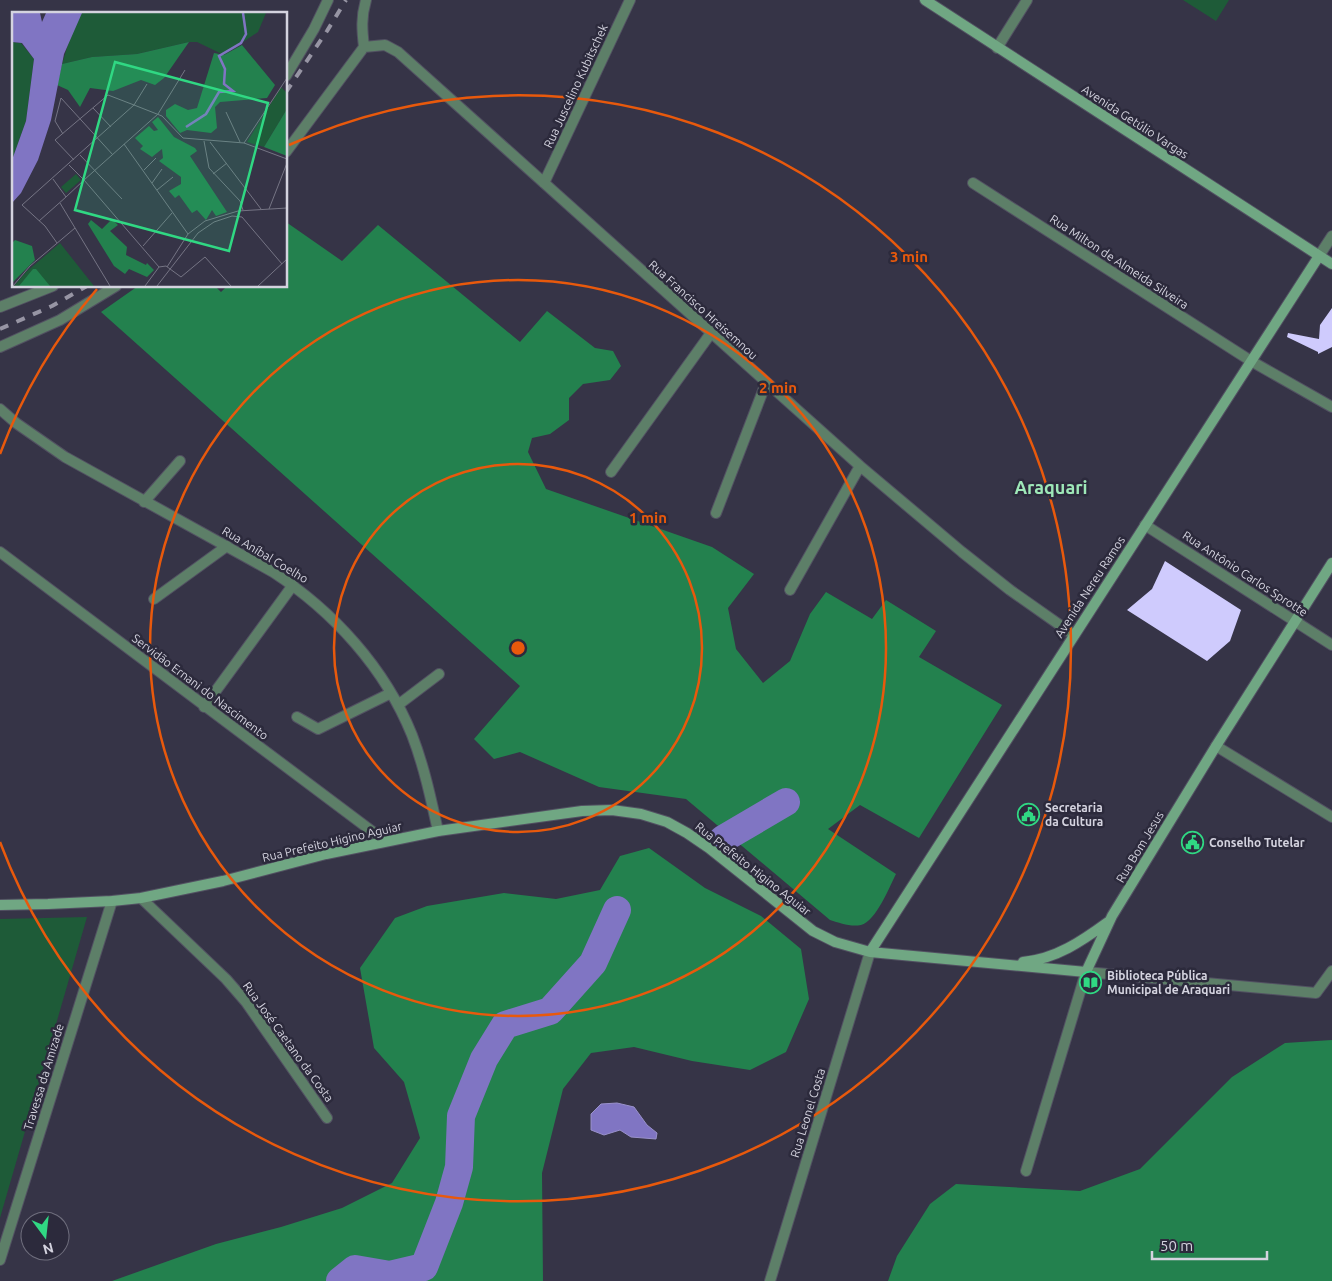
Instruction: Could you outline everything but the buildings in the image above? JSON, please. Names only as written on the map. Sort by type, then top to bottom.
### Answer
[{"type":"main road","name":"Avenida Getúlio Vargas","points":[[925,0],[1332,264]]},
{"type":"main road","name":"Avenida Nereu Ramos","points":[[870,952],[1319,256]]},
{"type":"main road","name":"Rua Bom Jesus","points":[[1086,972],[1109,922],[1216,746],[1332,563]]},
{"type":"main road","name":"Rua Prefeito Higino Aguiar","points":[[0,905],[112,901],[141,898],[189,889],[326,854],[438,831],[582,811],[612,810],[641,814],[666,822],[687,833],[710,848],[813,931],[835,942],[870,952],[1086,972]]},
{"type":"main road","points":[[995,964],[1036,960],[1056,954],[1077,944],[1109,922]]},
{"type":"street","points":[[288,73],[314,29],[328,0]]},
{"type":"street","points":[[288,149],[364,47],[361,27],[362,12],[366,0]]},
{"type":"street","name":"Rua Juscelino Kubitschek","points":[[544,183],[630,0]]},
{"type":"street","points":[[997,48],[1027,0]]},
{"type":"street","name":"Rua Francisco Hreisemnou","points":[[364,47],[385,45],[398,52],[860,466],[1010,590],[1074,635]]},
{"type":"street","name":"Rua Milton de Almeida Silveira","points":[[973,183],[1251,361],[1332,407]]},
{"type":"street","name":"Avenida Nereu Ramos","points":[[1319,256],[1332,236]]},
{"type":"street","points":[[0,307],[49,288]]},
{"type":"street","points":[[0,347],[60,320],[113,288]]},
{"type":"street","points":[[611,472],[710,333]]},
{"type":"street","points":[[716,513],[766,383]]},
{"type":"street","name":"Rua Aníbal Coelho","points":[[0,409],[16,423],[65,457],[227,546],[293,585],[314,601],[372,662],[392,692],[412,736],[426,781],[438,831]]},
{"type":"street","points":[[144,502],[180,461]]},
{"type":"street","points":[[790,590],[860,466]]},
{"type":"street","name":"Rua Antônio Carlos Sprotte","points":[[1146,525],[1332,645]]},
{"type":"street","points":[[154,599],[227,546]]},
{"type":"street","name":"Servidão Ernani do Nascimento","points":[[0,552],[385,841]]},
{"type":"street","points":[[204,707],[293,585]]},
{"type":"street","points":[[398,705],[439,674]]},
{"type":"street","points":[[297,718],[318,729],[392,692]]},
{"type":"street","points":[[1216,746],[1332,817]]},
{"type":"street","name":"Rua José Caetano da Costa","points":[[141,898],[226,979],[246,1002],[327,1118]]},
{"type":"street","name":"Travessa da Amizade","points":[[0,1260],[112,901]]},
{"type":"street","name":"Rua Leonel Costa","points":[[770,1281],[870,952]]},
{"type":"street","name":"Rua Prefeito Higino Aguiar","points":[[1086,972],[1316,994],[1332,971]]},
{"type":"street","name":"Rua Bom Jesus","points":[[1026,1171],[1086,972]]},
{"type":"green space","points":[[1183,0],[1229,0],[1216,21]]},
{"type":"green space","points":[[288,223],[342,261],[378,225],[520,342],[547,311],[595,348],[613,351],[621,366],[610,380],[583,384],[569,398],[569,420],[550,434],[532,438],[528,452],[546,489],[712,547],[754,574],[728,608],[736,649],[763,683],[790,661],[810,614],[826,592],[872,619],[886,600],[936,631],[919,657],[1002,705],[919,838],[860,805],[828,829],[896,874],[882,903],[872,917],[861,925],[845,924],[830,920],[686,799],[599,787],[520,752],[494,759],[474,739],[520,686],[101,312],[135,288],[217,288],[221,292],[225,288],[288,288]]},
{"type":"green space","points":[[649,848],[705,888],[761,916],[801,949],[809,999],[786,1052],[750,1070],[692,1061],[634,1047],[591,1053],[563,1089],[542,1173],[543,1281],[112,1281],[216,1244],[281,1227],[342,1208],[392,1183],[420,1138],[404,1082],[374,1048],[360,968],[395,918],[427,906],[504,893],[556,899],[600,890],[620,856]]},
{"type":"green space","points":[[87,917],[0,1218],[0,919]]},
{"type":"green space","points":[[1332,1040],[1332,1281],[888,1281],[897,1256],[930,1204],[956,1184],[1080,1191],[1140,1169],[1232,1077],[1285,1043]]},
{"type":"shaded area","points":[[617,1103],[634,1107],[647,1125],[657,1133],[656,1139],[631,1137],[620,1130],[604,1135],[591,1130],[591,1114],[601,1104]]},
{"type":"waterway","points":[[723,839],[786,802]]},
{"type":"waterway","points":[[340,1281],[355,1269],[390,1275],[424,1267],[449,1203],[459,1167],[461,1116],[484,1059],[505,1025],[550,1011],[593,963],[617,910]]},
{"type":"railway","points":[[288,89],[346,0]]},
{"type":"railway","points":[[0,329],[52,306],[84,288]]},
{"type":"place","name":"Secretaria da Cultura","points":[[1029,815]]},
{"type":"place","name":"Conselho Tutelar","points":[[1193,843]]},
{"type":"place","name":"Biblioteca Pública Municipal de Araquari","points":[[1091,983]]},
{"type":"district","name":"Araquari","points":[[1051,488]]}]
